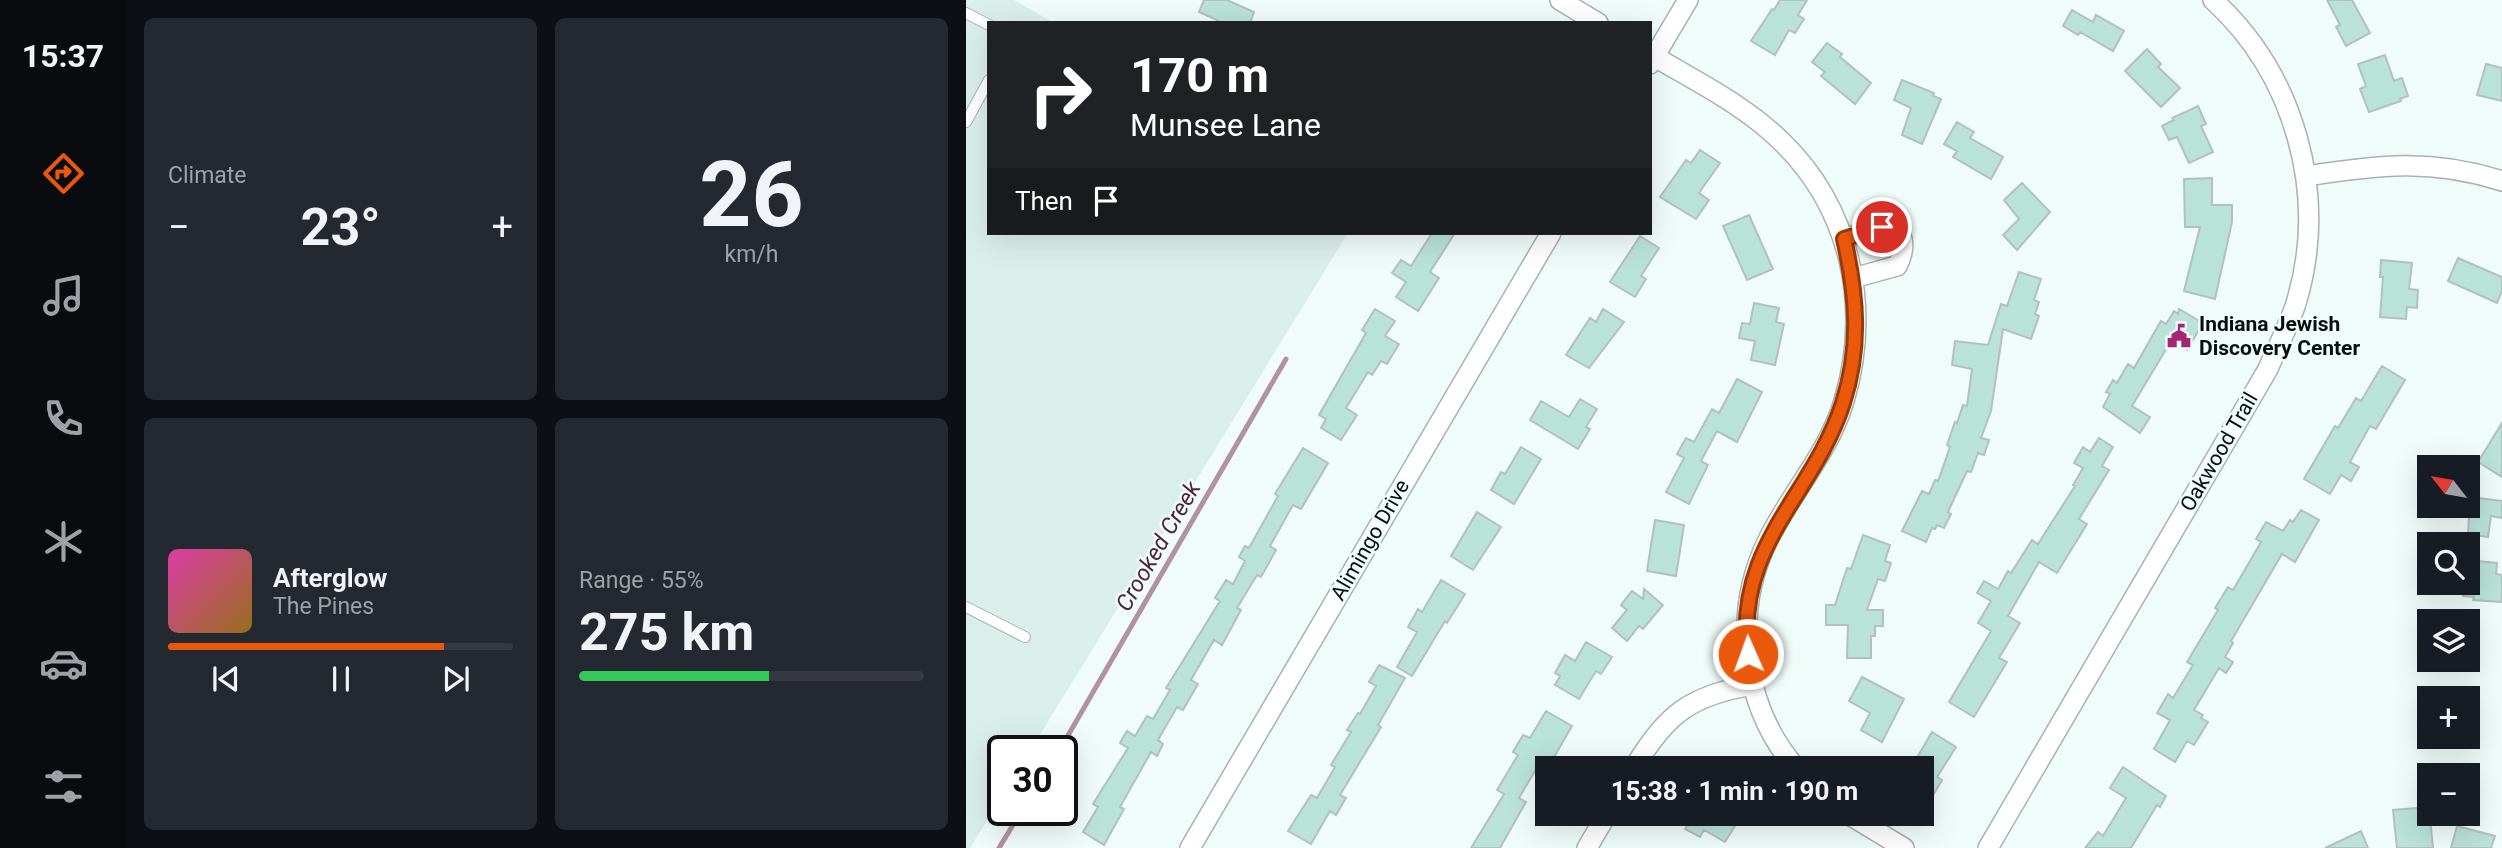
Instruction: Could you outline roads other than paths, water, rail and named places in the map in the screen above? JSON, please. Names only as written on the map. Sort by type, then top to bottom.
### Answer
[{"type":"street","points":[[1560,0],[1595,21]]},
{"type":"street","points":[[1688,0],[1652,58],[1741,108],[1794,153],[1818,185],[1844,239],[1853,278],[1857,317],[1856,348],[1844,401],[1825,444],[1769,538],[1757,568],[1748,606],[1746,638],[1753,685],[1770,730],[1788,756]]},
{"type":"street","name":"Oakwood Trail","points":[[1988,848],[2261,381],[2282,340],[2296,303],[2309,232],[2306,176],[2296,130],[2269,66],[2246,34],[2213,0]]},
{"type":"street","points":[[2306,176],[2385,165],[2424,165],[2464,170],[2502,181]]},
{"type":"street","points":[[1844,239],[1882,227],[1893,229],[1902,235],[1905,244],[1903,256],[1897,266],[1853,278]]},
{"type":"street","name":"Alimingo Drive","points":[[1190,848],[1550,235]]},
{"type":"street","points":[[1642,756],[1657,733],[1686,707],[1729,688],[1753,685]]},
{"type":"street","points":[[1587,848],[1600,826]]},
{"type":"street","points":[[1868,826],[1904,848]]},
{"type":"lane","points":[[966,13],[987,24]]},
{"type":"lane","points":[[966,122],[987,84]]},
{"type":"lane","points":[[966,607],[1025,637]]},
{"type":"waterway","name":"Crooked Creek","points":[[1068,735],[1286,359]]},
{"type":"waterway","name":"Crooked Creek","points":[[999,848],[1012,826]]},
{"type":"place","name":"Indiana Jewish Discovery Center","points":[[2179,336]]}]
